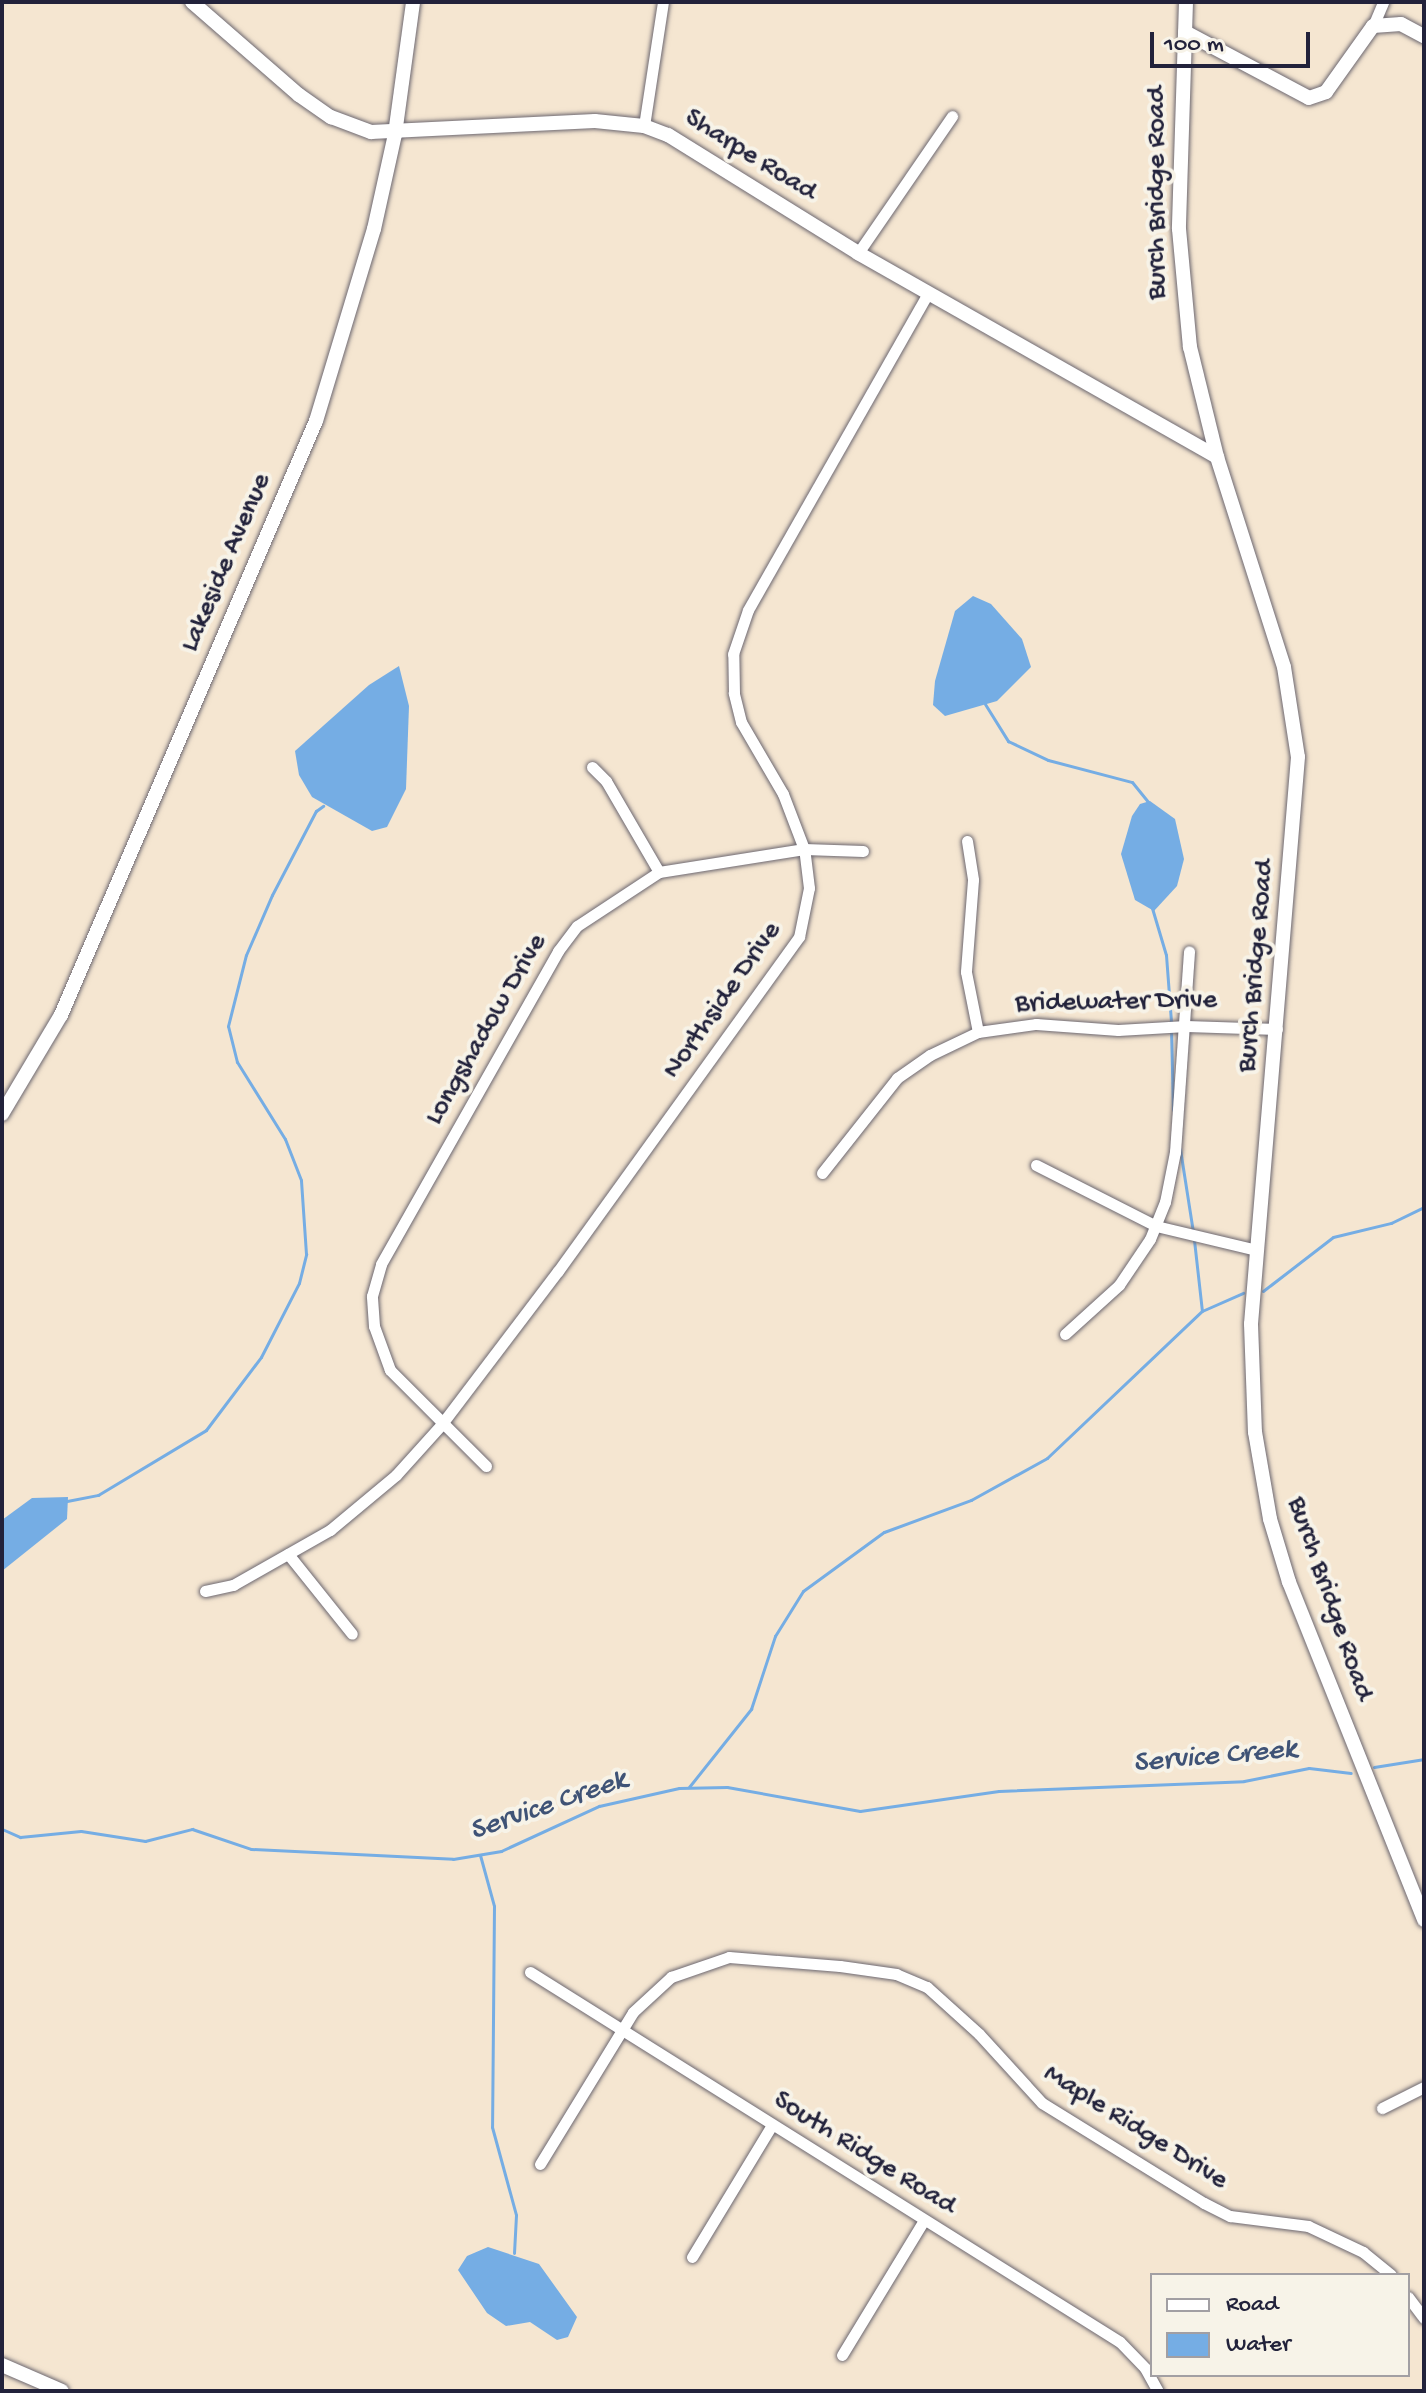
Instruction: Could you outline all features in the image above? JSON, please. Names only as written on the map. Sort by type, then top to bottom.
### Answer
[{"type":"street","name":"Sharpe Road","points":[[192,2],[260,64],[322,112],[351,126],[395,134],[595,121],[644,126],[692,148],[858,253],[1217,457]]},
{"type":"street","name":"Lakeside Avenue","points":[[5,1107],[61,1015],[316,421],[374,229],[395,134],[413,2]]},
{"type":"street","points":[[644,126],[663,2]]},
{"type":"street","name":"Burch Bridge Road","points":[[1186,2],[1181,276],[1190,347],[1217,457],[1284,667],[1295,721],[1299,794],[1257,1250],[1251,1381],[1270,1519],[1289,1582],[1424,1920]]},
{"type":"street","points":[[1185,32],[1309,98],[1326,92],[1373,26],[1383,2]]},
{"type":"street","points":[[1373,26],[1401,24],[1424,36]]},
{"type":"street","points":[[858,253],[952,116]]},
{"type":"street","name":"Northside Drive","points":[[205,1591],[233,1585],[330,1530],[373,1496],[441,1425],[799,937],[809,888],[804,849],[783,794],[741,722],[733,654],[748,610],[928,293]]},
{"type":"street","points":[[592,767],[606,781],[659,872]]},
{"type":"street","points":[[967,841],[973,880],[966,972],[978,1032]]},
{"type":"street","name":"Longshadow Drive","points":[[486,1466],[441,1425],[390,1370],[374,1326],[372,1296],[381,1264],[558,951],[577,926],[659,872],[804,849],[863,851]]},
{"type":"street","points":[[1065,1334],[1119,1285],[1156,1226],[1172,1176],[1186,1026],[1189,951]]},
{"type":"street","name":"Bridewater Drive","points":[[822,1173],[897,1078],[930,1055],[978,1032],[1036,1024],[1118,1030],[1186,1026],[1277,1029]]},
{"type":"street","points":[[1036,1165],[1156,1226],[1257,1250]]},
{"type":"street","points":[[288,1554],[352,1634]]},
{"type":"street","name":"Maple Ridge Drive","points":[[540,2164],[621,2029],[654,1989],[709,1961],[750,1956],[896,1974],[927,1987],[953,2008],[1042,2103],[1204,2203],[1230,2216],[1308,2226],[1363,2252],[1389,2273]]},
{"type":"street","name":"South Ridge Road","points":[[530,1972],[1120,2342],[1150,2377]]},
{"type":"street","points":[[1382,2108],[1424,2087]]},
{"type":"street","points":[[692,2257],[772,2125]]},
{"type":"street","points":[[842,2355],[924,2220]]},
{"type":"street","points":[[1410,2300],[1424,2318]]},
{"type":"street","points":[[2,2365],[62,2391]]},
{"type":"water","points":[[973,596],[991,604],[1022,639],[1031,667],[997,701],[945,716],[933,705],[935,681],[955,611]]},
{"type":"water","points":[[399,666],[409,706],[406,789],[387,827],[372,831],[312,797],[299,775],[295,751],[369,685]]},
{"type":"water","points":[[1150,801],[1175,819],[1184,859],[1177,886],[1154,911],[1135,900],[1121,854],[1132,816],[1140,804]]},
{"type":"water","points":[[68,1497],[67,1519],[2,1571],[2,1520],[32,1498]]},
{"type":"water","points":[[488,2247],[539,2264],[577,2317],[568,2337],[557,2340],[530,2322],[506,2326],[487,2313],[458,2270],[467,2256]]},
{"type":"waterway","points":[[985,704],[1008,741],[1048,760],[1132,782],[1150,804]]},
{"type":"waterway","points":[[67,1501],[98,1495],[206,1430],[261,1357],[299,1283],[306,1254],[301,1180],[285,1139],[237,1062],[228,1026],[246,955],[272,895],[316,811],[323,806]]},
{"type":"waterway","points":[[1152,908],[1166,955],[1171,1022]]},
{"type":"waterway","points":[[1171,1029],[1173,1110]]},
{"type":"waterway","points":[[1180,1149],[1193,1232]]},
{"type":"waterway","points":[[1263,1291],[1333,1237],[1391,1223],[1424,1207]]},
{"type":"waterway","points":[[1194,1240],[1202,1311]]},
{"type":"waterway","points":[[689,1787],[751,1709],[775,1636],[803,1591],[884,1532],[971,1500],[1047,1458],[1202,1311],[1243,1293]]},
{"type":"waterway","name":"Service Creek","points":[[1374,1767],[1424,1759]]},
{"type":"waterway","name":"Service Creek","points":[[2,1829],[20,1837],[81,1831],[145,1841],[192,1829],[251,1849],[453,1859],[501,1851],[599,1806],[679,1788],[727,1787],[860,1811],[999,1791],[1244,1781],[1309,1768],[1351,1773]]},
{"type":"waterway","points":[[480,1855],[494,1906],[492,2127],[516,2215],[514,2253]]}]
